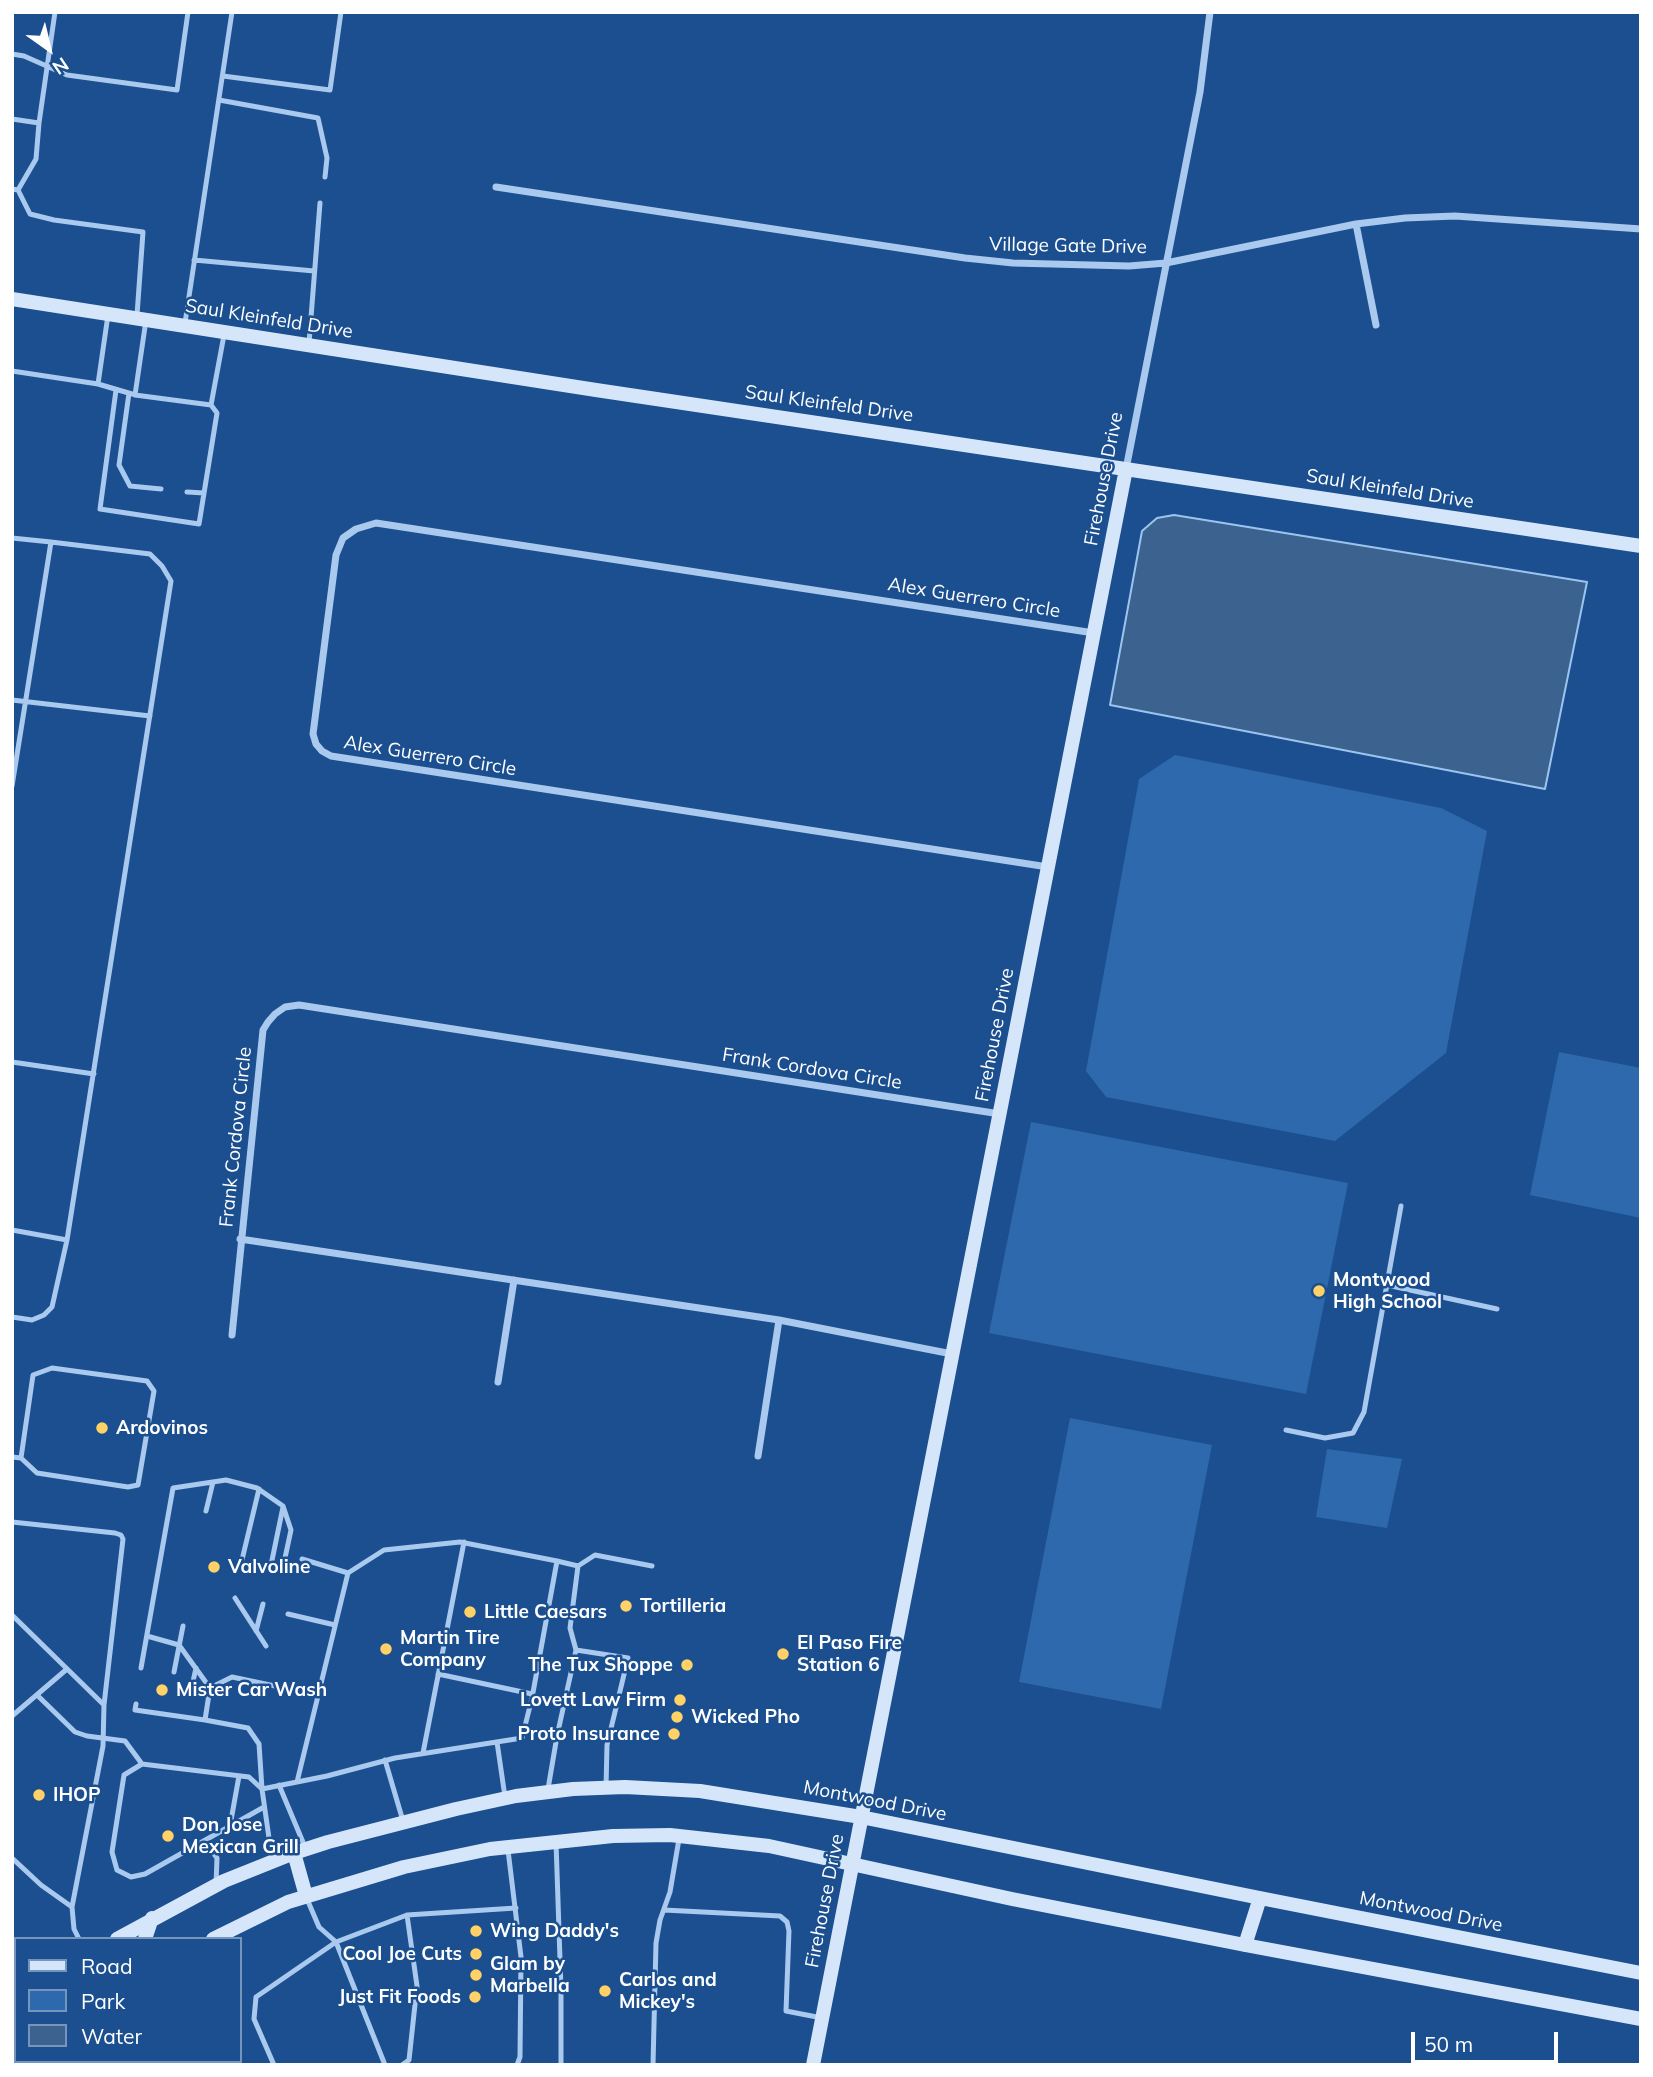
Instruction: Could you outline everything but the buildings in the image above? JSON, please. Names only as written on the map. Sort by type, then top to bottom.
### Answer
[{"type":"main road","name":"Saul Kleinfeld Drive","points":[[12,299],[1641,546]]},
{"type":"main road","name":"Firehouse Drive","points":[[813,2065],[1126,469]]},
{"type":"main road","name":"Montwood Drive","points":[[120,1937],[216,1885],[300,1851],[456,1809],[548,1792],[606,1788],[700,1790],[862,1817],[1641,1973]]},
{"type":"main road","points":[[217,1937],[288,1902],[404,1867],[508,1847],[613,1836],[679,1835],[769,1846],[1012,1899],[1641,2019]]},
{"type":"main road","points":[[300,1851],[306,1896]]},
{"type":"main road","points":[[1245,1945],[1260,1898]]},
{"type":"main road","points":[[146,1937],[152,1918]]},
{"type":"street","name":"Firehouse Drive","points":[[1126,469],[1200,92],[1210,12]]},
{"type":"street","name":"Village Gate Drive","points":[[496,187],[1013,263],[1129,266],[1166,263],[1356,224],[1405,218],[1455,216],[1641,229]]},
{"type":"street","points":[[1356,224],[1376,326]]},
{"type":"street","name":"Alex Guerrero Circle","points":[[1048,867],[331,756],[316,744],[313,734],[336,555],[343,538],[356,529],[376,523],[1094,633]]},
{"type":"street","name":"Frank Cordova Circle","points":[[952,1354],[779,1320],[240,1239],[263,1030],[275,1014],[285,1007],[299,1004],[1000,1114]]},
{"type":"street","points":[[232,1335],[240,1239]]},
{"type":"street","points":[[498,1382],[514,1280]]},
{"type":"street","points":[[758,1456],[779,1320]]},
{"type":"lane","points":[[55,12],[36,159],[15,189],[30,214],[54,220],[143,232],[141,319],[132,394],[119,465],[130,486],[161,489]]},
{"type":"lane","points":[[12,54],[24,56],[67,75],[177,90],[188,12]]},
{"type":"lane","points":[[184,326],[232,12]]},
{"type":"lane","points":[[223,76],[330,90],[341,12]]},
{"type":"lane","points":[[219,100],[318,118],[327,158],[325,177]]},
{"type":"lane","points":[[12,120],[39,123]]},
{"type":"lane","points":[[309,345],[320,203]]},
{"type":"lane","points":[[194,260],[314,271]]},
{"type":"lane","points":[[98,384],[108,314]]},
{"type":"lane","points":[[211,405],[225,332]]},
{"type":"lane","points":[[12,371],[98,384],[132,394],[211,405],[217,413],[199,524],[100,509],[116,390]]},
{"type":"lane","points":[[187,492],[204,493]]},
{"type":"lane","points":[[12,538],[150,554],[163,566],[171,581],[67,1240],[52,1307],[44,1315],[32,1320],[12,1317]]},
{"type":"lane","points":[[12,786],[51,542]]},
{"type":"lane","points":[[12,700],[150,716]]},
{"type":"lane","points":[[12,1062],[94,1074]]},
{"type":"lane","points":[[1286,1430],[1325,1438],[1353,1433],[1364,1412],[1401,1206]]},
{"type":"lane","points":[[12,1230],[67,1240]]},
{"type":"lane","points":[[1387,1285],[1497,1309]]},
{"type":"lane","points":[[12,1457],[21,1458],[37,1473],[128,1487],[138,1485],[154,1391],[147,1381],[52,1368],[33,1376],[21,1458]]},
{"type":"lane","points":[[141,1668],[173,1488],[226,1480],[259,1489],[284,1506],[290,1530],[282,1572]]},
{"type":"lane","points":[[206,1511],[213,1482]]},
{"type":"lane","points":[[241,1564],[259,1489]]},
{"type":"lane","points":[[270,1570],[284,1506]]},
{"type":"lane","points":[[12,1522],[121,1535],[123,1539],[104,1705],[104,1738],[72,1907],[74,1929],[78,1937]]},
{"type":"lane","points":[[423,1753],[464,1542]]},
{"type":"lane","points":[[297,1782],[348,1573],[384,1550],[464,1542],[578,1566],[595,1556],[652,1566]]},
{"type":"lane","points":[[302,1559],[348,1573]]},
{"type":"lane","points":[[262,1789],[385,1760],[522,1738],[557,1561]]},
{"type":"lane","points":[[548,1792],[576,1650],[570,1628],[578,1566]]},
{"type":"lane","points":[[235,1598],[265,1646]]},
{"type":"lane","points":[[256,1632],[263,1604]]},
{"type":"lane","points":[[288,1614],[335,1625]]},
{"type":"lane","points":[[12,1615],[104,1705]]},
{"type":"lane","points":[[12,1630],[20,1624]]},
{"type":"lane","points":[[174,1672],[183,1626]]},
{"type":"lane","points":[[147,1636],[179,1646],[210,1688],[205,1720]]},
{"type":"lane","points":[[576,1650],[628,1658],[607,1745],[606,1788]]},
{"type":"lane","points":[[192,1686],[196,1668]]},
{"type":"lane","points":[[12,1716],[67,1670]]},
{"type":"lane","points":[[438,1674],[532,1694]]},
{"type":"lane","points":[[210,1688],[232,1677],[318,1695]]},
{"type":"lane","points":[[37,1695],[75,1732],[87,1737],[125,1741],[142,1764]]},
{"type":"lane","points":[[136,1704],[135,1710],[187,1715],[248,1728],[259,1744],[264,1807],[273,1862]]},
{"type":"lane","points":[[498,1742],[505,1798]]},
{"type":"lane","points":[[385,1760],[404,1823]]},
{"type":"lane","points":[[262,1789],[249,1777],[142,1764],[124,1775],[112,1853],[117,1870],[131,1877],[145,1874],[264,1807]]},
{"type":"lane","points":[[230,1826],[239,1776]]},
{"type":"lane","points":[[279,1785],[300,1851]]},
{"type":"lane","points":[[653,2065],[656,1943],[660,1920],[670,1892],[679,1835]]},
{"type":"lane","points":[[556,1842],[561,2065]]},
{"type":"lane","points":[[196,1845],[208,1846],[217,1858],[216,1885]]},
{"type":"lane","points":[[508,1847],[521,1957],[520,2057],[517,2065]]},
{"type":"lane","points":[[12,1858],[41,1885],[72,1907]]},
{"type":"lane","points":[[306,1896],[318,1927],[336,1942],[385,2065]]},
{"type":"lane","points":[[274,2065],[254,2019],[256,1997],[336,1942],[407,1915],[516,1908]]},
{"type":"lane","points":[[664,1910],[780,1916],[787,1922],[789,1931],[786,2011],[822,2018]]},
{"type":"lane","points":[[402,2065],[409,2060],[417,1986],[407,1915]]},
{"type":"green space","points":[[1175,755],[1441,808],[1487,831],[1446,1053],[1335,1141],[1106,1097],[1086,1071],[1139,779]]},
{"type":"green space","points":[[1559,1052],[1641,1068],[1641,1218],[1530,1195]]},
{"type":"green space","points":[[1031,1122],[1348,1183],[1306,1394],[989,1333]]},
{"type":"green space","points":[[1070,1418],[1212,1445],[1161,1709],[1019,1682]]},
{"type":"green space","points":[[1327,1449],[1402,1459],[1387,1528],[1316,1517]]},
{"type":"water","points":[[1174,515],[1587,582],[1545,789],[1110,705],[1142,531],[1157,518]]},
{"type":"place","name":"Montwood High School","points":[[1319,1291]]},
{"type":"place","name":"Ardovinos","points":[[102,1428]]},
{"type":"place","name":"Valvoline","points":[[214,1567]]},
{"type":"place","name":"Tortilleria","points":[[626,1606]]},
{"type":"place","name":"Little Caesars","points":[[470,1612]]},
{"type":"place","name":"Martin Tire Company","points":[[386,1649]]},
{"type":"place","name":"El Paso Fire Station 6","points":[[783,1654]]},
{"type":"place","name":"The Tux Shoppe","points":[[687,1665]]},
{"type":"place","name":"Mister Car Wash","points":[[162,1690]]},
{"type":"place","name":"Lovett Law Firm","points":[[680,1700]]},
{"type":"place","name":"Wicked Pho","points":[[677,1717]]},
{"type":"place","name":"Proto Insurance","points":[[674,1734]]},
{"type":"place","name":"IHOP","points":[[39,1795]]},
{"type":"place","name":"Don Jose Mexican Grill","points":[[168,1836]]},
{"type":"place","name":"Wing Daddy's","points":[[476,1931]]},
{"type":"place","name":"Cool Joe Cuts","points":[[476,1954]]},
{"type":"place","name":"Glam by Marbella","points":[[476,1975]]},
{"type":"place","name":"Carlos and Mickey's","points":[[605,1991]]},
{"type":"place","name":"Just Fit Foods","points":[[475,1997]]}]
